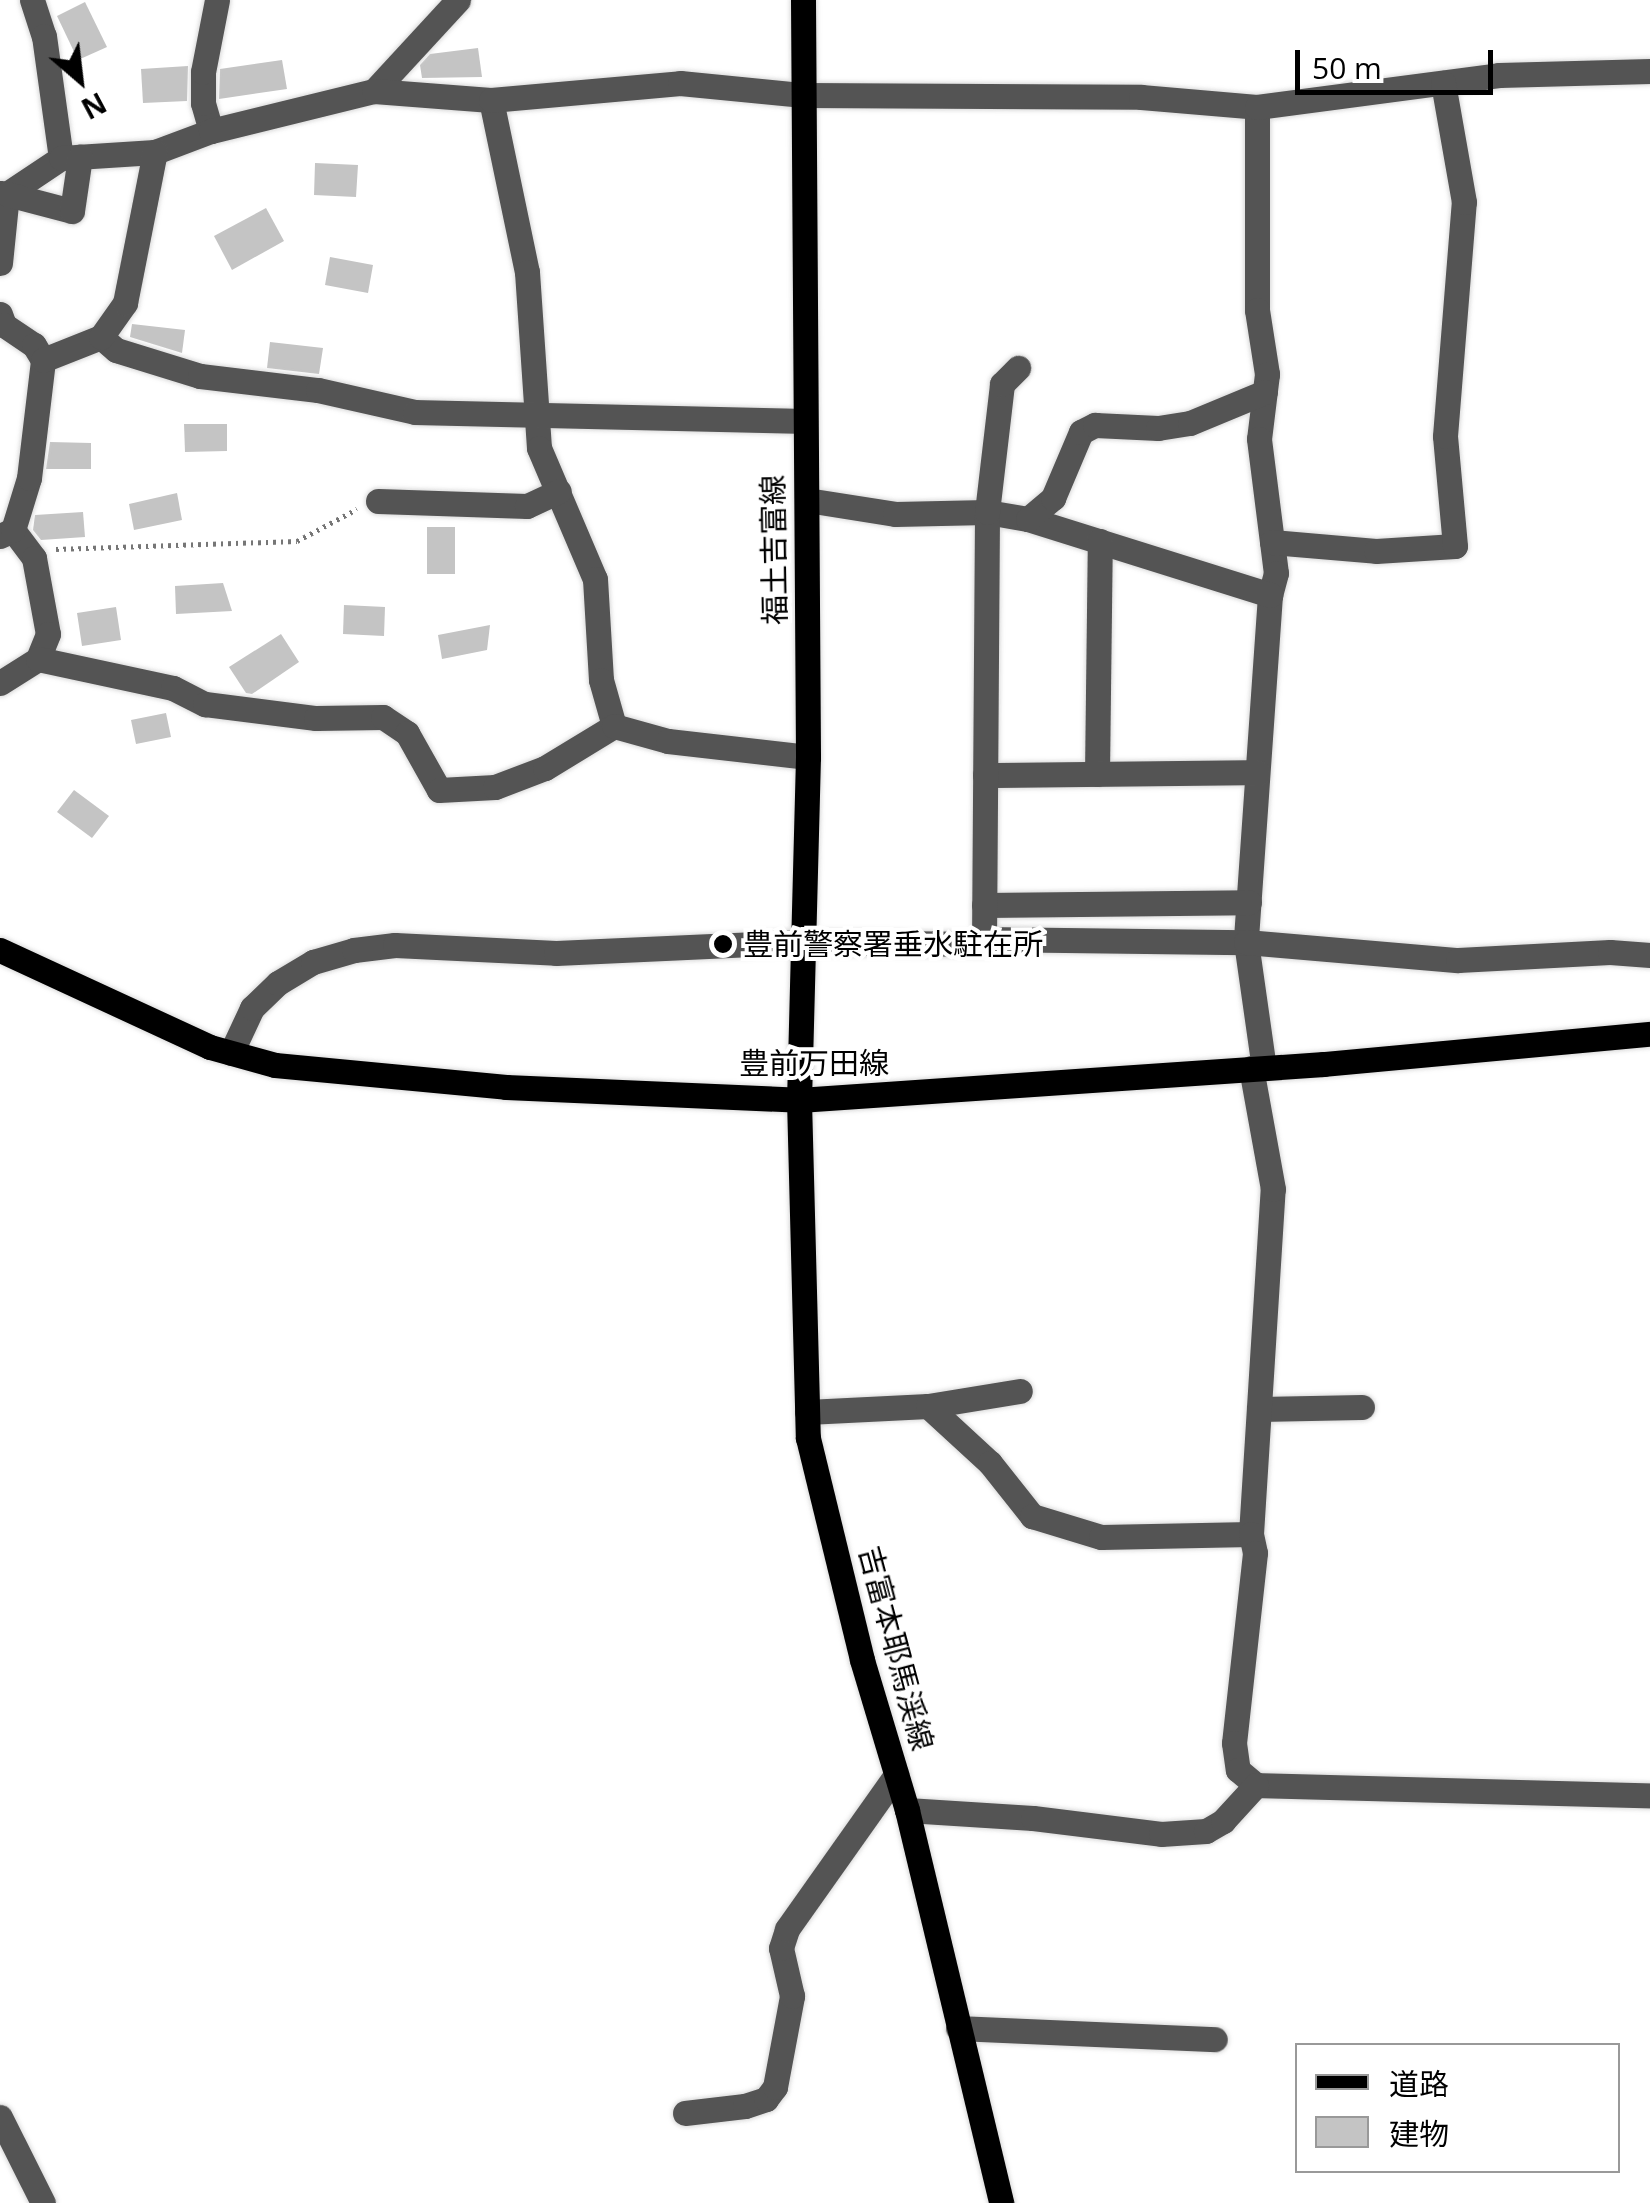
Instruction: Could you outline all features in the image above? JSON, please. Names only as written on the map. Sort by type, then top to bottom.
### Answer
[{"type":"main road","name":"福土吉富線","points":[[800,1100],[808,757],[803,0]]},
{"type":"main road","name":"豊前万田線","points":[[0,950],[231,1053],[275,1065],[506,1087],[800,1100],[1258,1068],[1650,1034]]},
{"type":"main road","name":"吉富本耶馬渓線","points":[[800,1100],[808,1438],[862,1660],[907,1810],[1001,2203]]},
{"type":"street","points":[[4,193],[72,211],[70,157],[44,36],[32,0]]},
{"type":"street","points":[[211,131],[203,103],[203,72],[216,0]]},
{"type":"street","points":[[374,91],[458,0]]},
{"type":"street","points":[[4,193],[70,157],[155,152],[211,131],[374,91],[491,100],[680,83],[803,95],[1142,98],[1257,107],[1499,76],[1650,71]]},
{"type":"street","points":[[1272,542],[1376,551],[1456,546],[1445,436],[1464,202],[1442,83]]},
{"type":"street","points":[[491,100],[527,272],[538,448],[594,579],[601,680],[614,726]]},
{"type":"street","points":[[1257,107],[1257,310],[1267,374],[1259,439],[1276,572],[1270,595],[1246,942],[1272,1189],[1251,1534],[1255,1552],[1234,1743],[1238,1770],[1256,1785],[1650,1795]]},
{"type":"street","points":[[43,360],[101,337],[124,303],[155,152]]},
{"type":"street","points":[[0,263],[4,193]]},
{"type":"street","points":[[0,314],[4,324],[34,344],[43,360],[29,478],[14,538],[34,558],[48,634],[38,659],[0,683]]},
{"type":"street","points":[[101,337],[116,350],[200,376],[318,390],[415,412],[805,421]]},
{"type":"street","points":[[231,1053],[252,1008],[278,983],[313,962],[354,950],[394,945],[556,953],[802,942],[984,944],[988,512],[1002,384],[1018,368]]},
{"type":"street","points":[[1028,518],[1053,498],[1081,432],[1095,424],[1158,428],[1190,423],[1265,392]]},
{"type":"street","points":[[378,501],[527,506],[559,491]]},
{"type":"street","points":[[807,500],[895,514],[988,512],[1028,518],[1270,595]]},
{"type":"street","points":[[1096,774],[1100,542]]},
{"type":"street","points":[[38,659],[174,688],[205,704],[316,718],[383,716],[407,733],[440,790],[495,787],[545,768],[614,726],[668,740],[808,757]]},
{"type":"street","points":[[985,775],[1258,772]]},
{"type":"street","points":[[984,904],[1248,902]]},
{"type":"street","points":[[984,939],[1246,942],[1458,960],[1610,952],[1650,954]]},
{"type":"street","points":[[807,1412],[928,1406],[1020,1390]]},
{"type":"street","points":[[928,1406],[990,1463],[1032,1516],[1102,1537],[1251,1534]]},
{"type":"street","points":[[1259,1409],[1362,1407]]},
{"type":"street","points":[[685,2112],[746,2106],[766,2099],[775,2087],[792,1996],[781,1948],[787,1929],[896,1774]]},
{"type":"street","points":[[907,1810],[1033,1818],[1161,1834],[1206,1831],[1223,1821],[1256,1785]]},
{"type":"street","points":[[958,2028],[1214,2039]]},
{"type":"street","points":[[0,2117],[43,2203]]},
{"type":"path","points":[[14,538],[297,541],[378,501]]},
{"type":"building","points":[[85,2],[107,47],[78,60],[57,16]]},
{"type":"building","points":[[478,48],[482,77],[422,78],[420,65],[430,54]]},
{"type":"building","points":[[282,60],[287,89],[219,99],[220,69]]},
{"type":"building","points":[[188,66],[187,101],[143,103],[141,69]]},
{"type":"building","points":[[315,163],[358,165],[356,197],[314,195]]},
{"type":"building","points":[[266,208],[284,241],[232,270],[214,236]]},
{"type":"building","points":[[330,257],[373,265],[368,293],[325,285]]},
{"type":"building","points":[[132,324],[185,330],[182,353],[130,337]]},
{"type":"building","points":[[270,342],[323,348],[319,374],[267,368]]},
{"type":"building","points":[[184,424],[227,424],[227,451],[185,452]]},
{"type":"building","points":[[50,442],[91,443],[91,469],[46,469]]},
{"type":"building","points":[[177,493],[182,520],[134,530],[129,504]]},
{"type":"building","points":[[83,512],[85,537],[41,540],[33,530],[35,515]]},
{"type":"building","points":[[427,527],[455,527],[455,574],[427,574]]},
{"type":"building","points":[[223,583],[232,611],[176,614],[175,586]]},
{"type":"building","points":[[344,605],[385,607],[384,636],[343,634]]},
{"type":"building","points":[[116,607],[121,640],[82,646],[77,613]]},
{"type":"building","points":[[490,625],[487,650],[442,659],[438,635]]},
{"type":"building","points":[[281,634],[299,662],[252,694],[246,693],[229,667]]},
{"type":"building","points":[[166,713],[171,737],[136,744],[131,720]]},
{"type":"building","points":[[74,790],[109,816],[92,838],[57,812]]},
{"type":"place","name":"豊前警察署垂水駐在所","points":[[723,944]]}]
